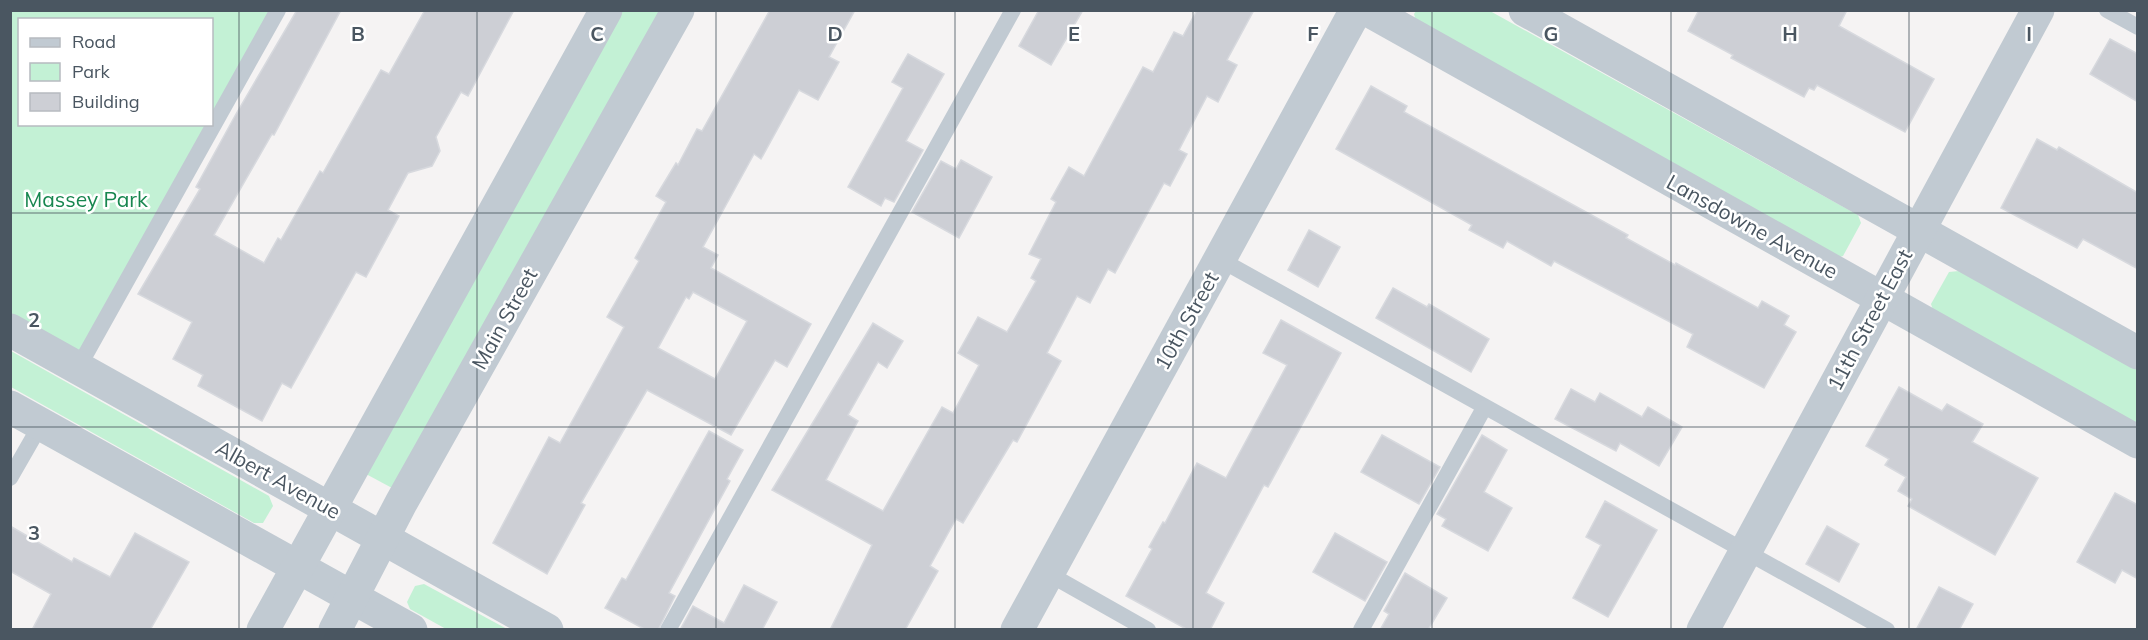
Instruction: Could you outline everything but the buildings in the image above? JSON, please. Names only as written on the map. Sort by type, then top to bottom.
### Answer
[{"type":"street","points":[[263,630],[606,10]]},
{"type":"street","name":"Main Street","points":[[335,630],[382,537],[678,10]]},
{"type":"street","name":"10th Street","points":[[1017,630],[1356,10]]},
{"type":"street","name":"Lansdowne Avenue","points":[[1368,10],[1879,299],[2138,442]]},
{"type":"street","points":[[1525,10],[2138,353]]},
{"type":"street","name":"11th Street East","points":[[1702,630],[1879,299],[2038,10]]},
{"type":"street","name":"Albert Avenue","points":[[10,330],[547,630]]},
{"type":"street","points":[[10,407],[411,630]]},
{"type":"lane","points":[[78,368],[278,10]]},
{"type":"lane","points":[[668,630],[1013,10]]},
{"type":"lane","points":[[2107,10],[2138,27]]},
{"type":"lane","points":[[1221,260],[1887,630]]},
{"type":"lane","points":[[1361,630],[1484,408]]},
{"type":"lane","points":[[10,478],[41,424]]},
{"type":"lane","points":[[1049,574],[1148,630]]},
{"type":"green space","name":"Massey Park","points":[[11,11],[278,11],[78,368],[11,330]]},
{"type":"green space","points":[[620,11],[661,11],[392,488],[366,474]]},
{"type":"green space","points":[[1416,11],[1490,11],[1858,215],[1861,223],[1843,256],[1836,258],[1417,25],[1414,14]]},
{"type":"green space","points":[[1959,271],[2137,370],[2137,425],[1934,313],[1931,304],[1949,272]]},
{"type":"green space","points":[[11,351],[269,496],[273,506],[263,523],[254,523],[11,387]]},
{"type":"green space","points":[[424,584],[507,629],[446,629],[410,609],[407,602],[415,586]]}]
